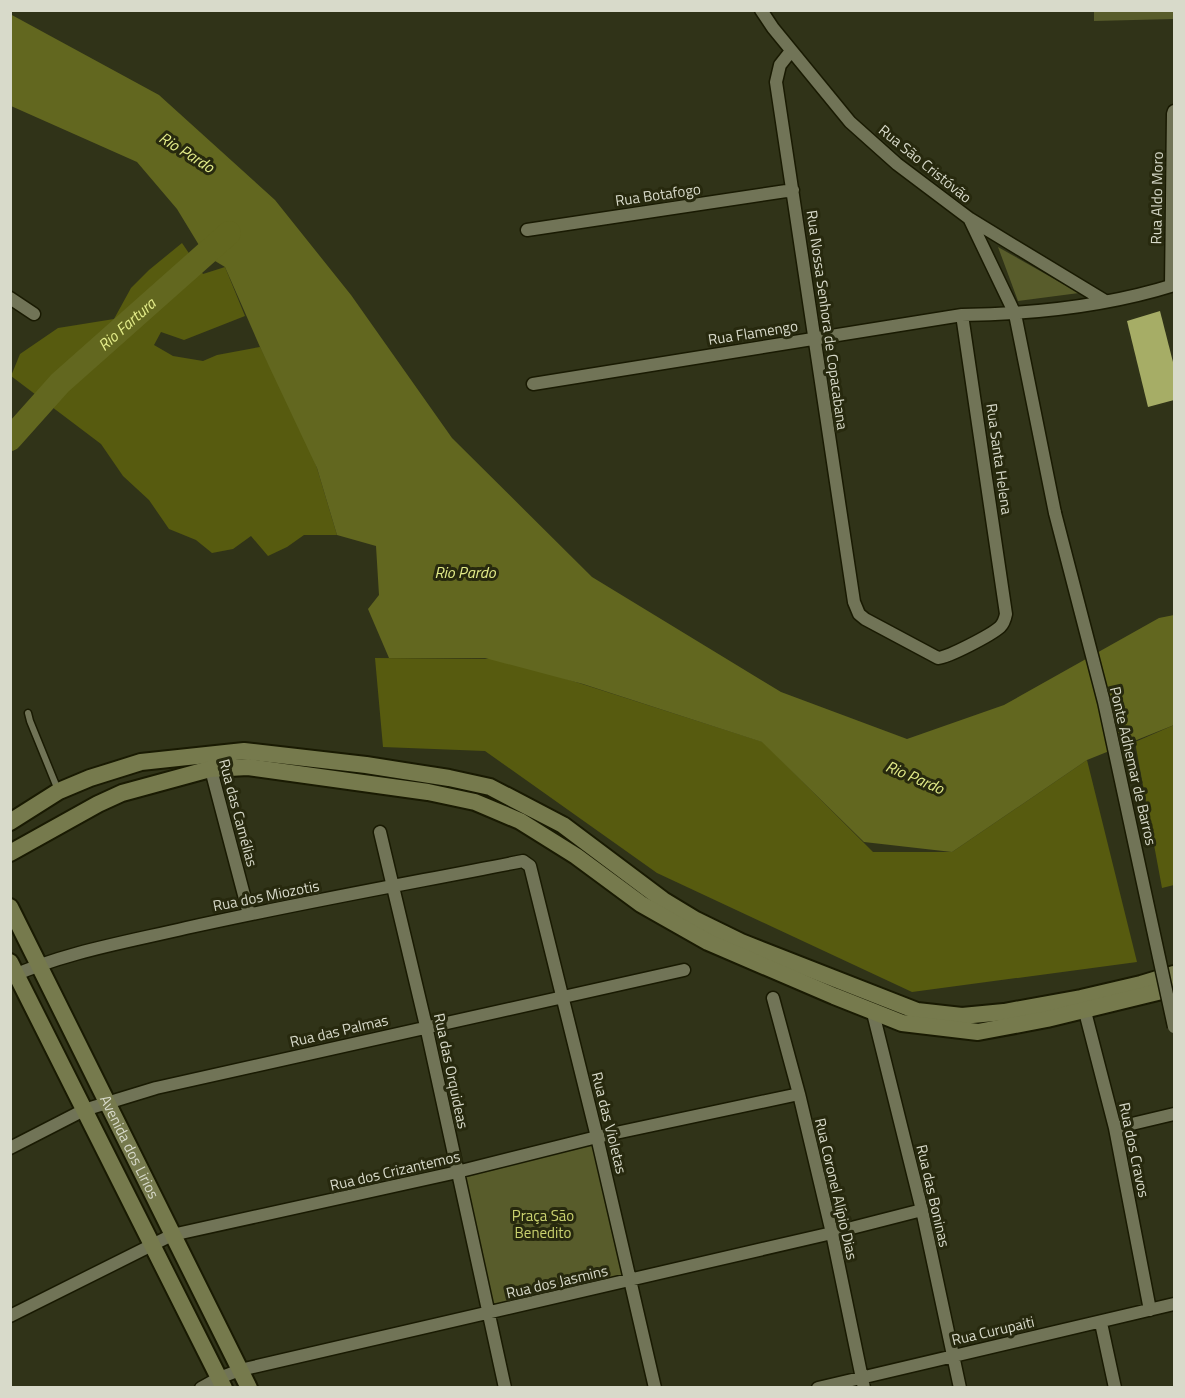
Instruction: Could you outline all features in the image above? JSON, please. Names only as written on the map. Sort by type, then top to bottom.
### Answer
[{"type":"main road","points":[[10,853],[122,793],[209,761],[244,752],[366,765],[449,778],[490,788],[563,825],[663,900],[696,920],[741,942],[917,1011],[962,1016],[1083,1004],[1174,988]]},
{"type":"main road","points":[[10,822],[59,791],[90,778],[141,762],[209,761],[428,792],[476,802],[520,821],[576,856],[641,904],[708,942],[873,1013],[902,1023],[978,1032],[1083,1004],[1174,974]]},
{"type":"main road","name":"Avenida dos Lirios","points":[[10,907],[249,1388]]},
{"type":"main road","name":"Avenida dos Lirios","points":[[12,971],[222,1383]]},
{"type":"street","name":"Rua São Cristóvão","points":[[761,10],[791,51],[850,122],[897,164],[970,219],[1105,301]]},
{"type":"street","name":"Rua Nossa Senhora de Copacabana","points":[[791,51],[780,65],[777,82],[853,598]]},
{"type":"street","name":"Rua Aldo Moro","points":[[1173,286],[1174,111]]},
{"type":"street","name":"Rua Botafogo","points":[[527,230],[793,190]]},
{"type":"street","name":"Ponte Adhemar de Barros","points":[[970,219],[1015,314],[1055,513],[1104,702],[1174,1027]]},
{"type":"street","name":"Rua Flamengo","points":[[533,384],[962,315],[1015,314],[1105,301],[1173,286]]},
{"type":"street","points":[[10,298],[34,314]]},
{"type":"street","name":"Rua Santa Helena","points":[[853,598],[856,610],[865,619],[938,658],[948,657],[998,628],[1004,621],[1006,608],[962,315]]},
{"type":"street","name":"Rua das Camélias","points":[[209,761],[249,914]]},
{"type":"street","name":"Rua das Orquideas","points":[[380,832],[426,1026],[505,1388]]},
{"type":"street","name":"Rua dos Miozotis","points":[[12,971],[79,952],[249,914],[523,861],[530,866]]},
{"type":"street","name":"Rua das Violetas","points":[[530,866],[597,1137],[655,1388]]},
{"type":"street","name":"Rua das Palmas","points":[[10,1148],[84,1110],[156,1088],[684,970]]},
{"type":"street","name":"Rua Coronel Alípio Dias","points":[[773,998],[799,1094],[832,1233],[863,1382]]},
{"type":"street","name":"Rua dos Cravos","points":[[1083,1004],[1115,1128],[1150,1310]]},
{"type":"street","name":"Rua das Boninas","points":[[873,1013],[922,1210],[960,1388]]},
{"type":"street","name":"Rua dos Crizantemos","points":[[10,1316],[172,1235],[457,1172],[597,1137],[799,1094]]},
{"type":"street","points":[[1115,1128],[1174,1114]]},
{"type":"street","name":"Rua dos Jasmins","points":[[201,1388],[222,1383],[240,1370],[832,1233],[922,1210]]},
{"type":"street","name":"Rua Curupaiti","points":[[818,1388],[863,1382],[953,1355],[1101,1323],[1174,1304]]},
{"type":"street","points":[[1101,1323],[1115,1388]]},
{"type":"lane","points":[[28,713],[59,791]]},
{"type":"green space","points":[[1094,11],[1174,11],[1174,19],[1094,21]]},
{"type":"green space","points":[[998,247],[1079,293],[1018,301]]},
{"type":"green space","name":"Praça São Benedito","points":[[597,1137],[631,1280],[489,1309],[453,1173]]},
{"type":"shaded area","points":[[182,243],[203,274],[225,267],[245,316],[184,340],[161,332],[154,345],[173,356],[203,361],[217,355],[260,347],[303,431],[317,468],[337,535],[304,535],[268,556],[251,536],[233,549],[212,553],[196,540],[169,529],[149,500],[123,476],[101,444],[11,376],[20,354],[58,328],[114,319],[131,288]]},
{"type":"shaded area","points":[[375,658],[504,659],[763,742],[873,852],[952,852],[1087,760],[1137,962],[912,992],[657,873],[485,751],[383,747]]},
{"type":"shaded area","points":[[1174,725],[1174,885],[1162,888],[1135,742]]},
{"type":"water","name":"Rio Pardo","points":[[10,14],[159,95],[275,200],[351,295],[452,438],[592,577],[781,692],[907,739],[1004,705],[1159,618],[1174,615],[1174,725],[1087,760],[952,852],[864,842],[762,742],[583,684],[485,658],[389,658],[368,609],[379,595],[376,546],[337,535],[317,468],[225,267],[205,255],[177,209],[137,162],[11,106]]},
{"type":"building","points":[[1160,311],[1174,366],[1174,400],[1148,407],[1127,321]]},
{"type":"waterway","name":"Rio Fartura","points":[[10,439],[60,383],[229,233]]}]
